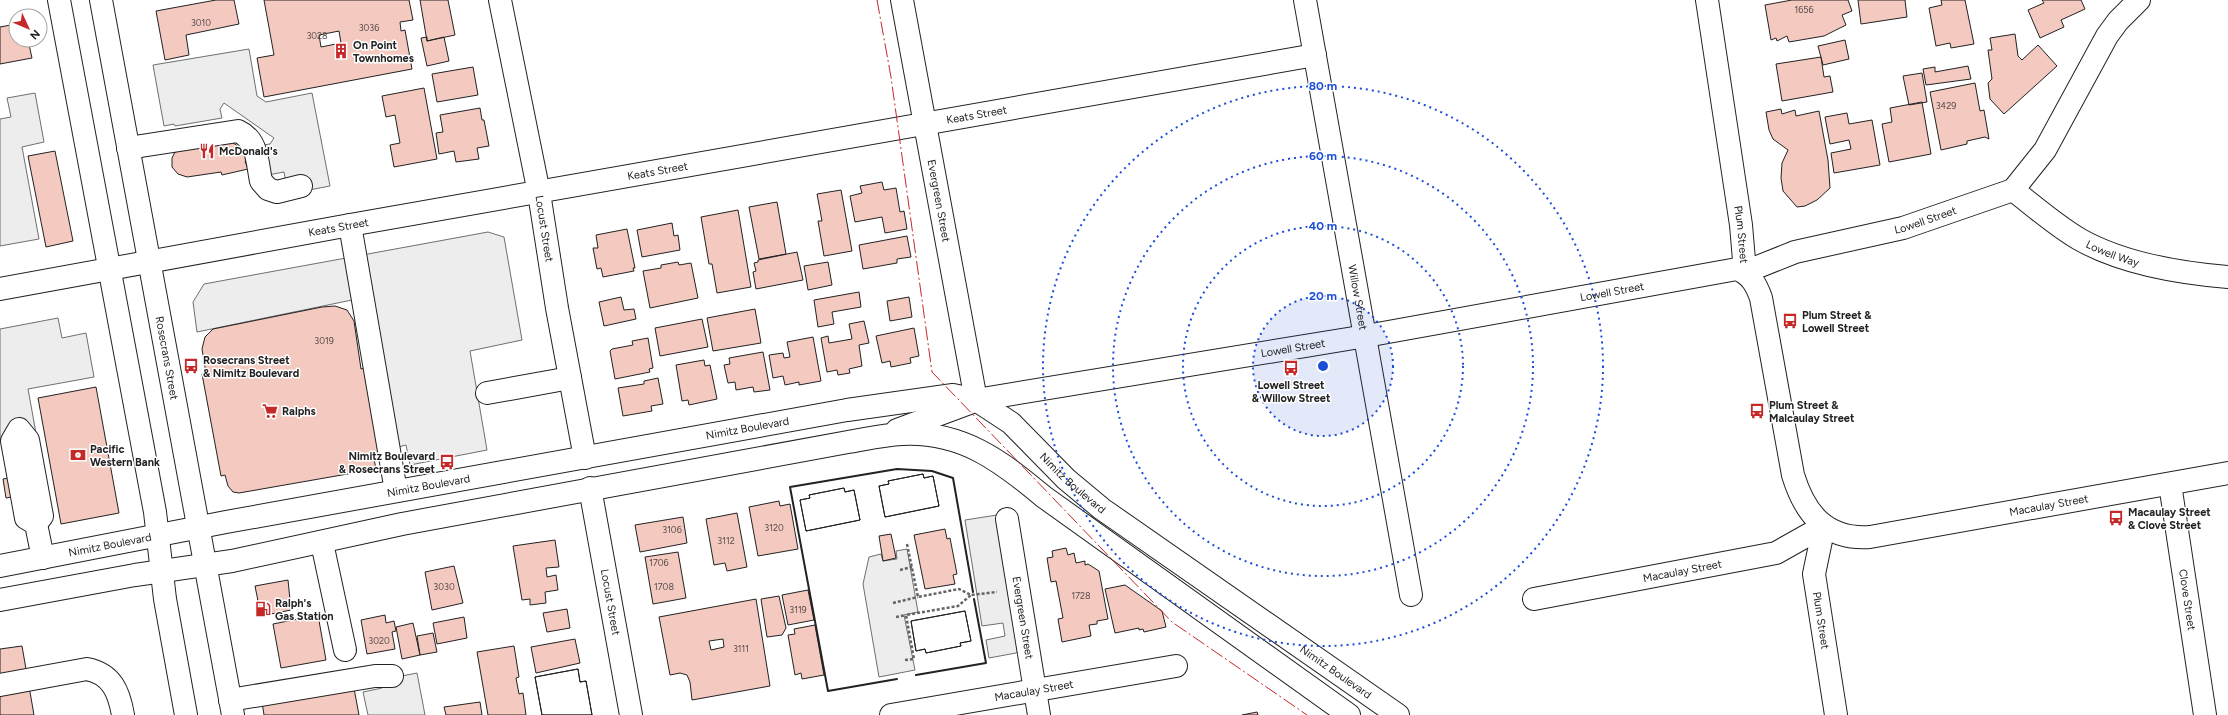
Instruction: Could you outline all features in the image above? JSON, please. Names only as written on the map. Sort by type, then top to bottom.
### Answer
[{"type":"street","points":[[59,0],[158,535],[165,599],[186,715]]},
{"type":"street","name":"Rosecrans Street","points":[[101,0],[231,708]]},
{"type":"street","name":"Locust Street","points":[[500,0],[539,193],[556,308],[585,458]]},
{"type":"street","name":"Evergreen Street","points":[[902,0],[976,400]]},
{"type":"street","name":"Willow Street","points":[[1305,0],[1411,595]]},
{"type":"street","name":"Plum Street","points":[[1708,0],[1741,225],[1745,272],[1756,284],[1762,298],[1796,483],[1806,508],[1824,526],[1847,537],[1870,537]]},
{"type":"street","points":[[2013,190],[2045,150],[2076,96],[2107,36],[2118,21],[2139,0]]},
{"type":"street","name":"Keats Street","points":[[0,289],[350,224],[539,193],[1315,55]]},
{"type":"street","points":[[128,148],[238,131],[245,134],[252,142],[261,181],[264,185],[277,192],[301,186]]},
{"type":"street","name":"Lowell Street","points":[[976,400],[1366,336],[1730,269],[1737,269],[1745,272],[1795,252],[1904,228],[2013,190]]},
{"type":"street","name":"Lowell Way","points":[[2013,190],[2067,231],[2090,245],[2150,264],[2206,276],[2228,278]]},
{"type":"street","points":[[350,224],[396,491]]},
{"type":"street","points":[[487,393],[570,378]]},
{"type":"street","name":"Nimitz Boulevard","points":[[0,566],[198,527],[396,491],[897,402],[953,395],[976,400],[1011,423],[1066,479],[1102,508],[1398,715]]},
{"type":"street","points":[[880,436],[976,400]]},
{"type":"street","points":[[14,453],[12,441],[19,429],[28,440],[42,516],[30,518],[43,558]]},
{"type":"street","points":[[0,600],[162,571],[205,565],[322,543],[402,524],[590,488],[880,436],[902,434],[935,436],[965,444],[995,459],[1044,497],[1197,608],[1349,715]]},
{"type":"street","name":"Macaulay Street","points":[[1870,537],[2228,473]]},
{"type":"street","name":"Clove Street","points":[[2170,484],[2205,715]]},
{"type":"street","name":"Locust Street","points":[[590,488],[631,715]]},
{"type":"street","name":"Evergreen Street","points":[[1008,519],[1039,715]]},
{"type":"street","name":"Plum Street","points":[[1824,526],[1814,574],[1836,715]]},
{"type":"street","name":"Macaulay Street","points":[[1534,599],[1776,553],[1824,526]]},
{"type":"street","points":[[322,543],[345,650]]},
{"type":"street","name":"Macaulay Street","points":[[891,715],[1176,666]]},
{"type":"street","points":[[0,685],[88,669],[98,671],[114,686],[120,698],[123,715]]},
{"type":"street","points":[[231,708],[375,676],[392,676]]},
{"type":"path","points":[[907,544],[918,597]]},
{"type":"path","points":[[900,570],[912,567]]},
{"type":"path","points":[[893,603],[959,589],[971,595],[1000,592]]},
{"type":"path","points":[[896,617],[958,606],[971,595]]},
{"type":"path","points":[[905,660],[914,658],[906,616]]},
{"type":"shaded area","points":[[249,49],[257,96],[266,102],[312,93],[330,186],[288,194],[284,172],[268,175],[263,145],[270,144],[274,138],[224,103],[220,109],[222,118],[175,126],[174,124],[164,126],[153,65]]},
{"type":"shaded area","points":[[35,93],[44,142],[22,147],[39,239],[0,246],[0,119],[11,117],[7,98]]},
{"type":"shaded area","points":[[488,232],[504,237],[522,340],[470,351],[487,450],[410,465],[406,445],[380,452],[352,300],[197,332],[193,302],[204,284]]},
{"type":"shaded area","points":[[58,318],[62,338],[86,333],[94,377],[28,389],[36,433],[0,440],[0,329]]},
{"type":"shaded area","points":[[997,515],[1018,651],[1016,653],[989,658],[986,640],[1005,636],[1003,623],[982,626],[965,520]]},
{"type":"shaded area","points":[[907,549],[918,612],[904,615],[915,670],[879,677],[863,584],[869,557],[881,554],[883,561],[897,559],[896,551]]},
{"type":"shaded area","points":[[417,673],[425,715],[368,715],[363,692],[382,688],[381,680]]},
{"type":"building","points":[[216,0],[234,0],[239,24],[186,35],[189,55],[165,60],[156,11]]},
{"type":"building","name":"On Point Townhomes","points":[[264,0],[409,0],[413,20],[400,22],[401,31],[405,30],[412,69],[264,97],[257,58],[274,55]],"holes":[[[339,31],[341,43],[321,47],[319,35]]]},
{"type":"building","points":[[420,0],[448,0],[455,35],[427,41]]},
{"type":"building","points":[[1792,0],[1848,0],[1852,11],[1842,15],[1846,25],[1824,36],[1789,42],[1787,36],[1777,41],[1776,38],[1771,40],[1765,5]]},
{"type":"building","points":[[1858,0],[1905,0],[1907,17],[1861,24]]},
{"type":"building","points":[[1941,0],[1965,0],[1974,44],[1951,48],[1950,43],[1936,46],[1929,8],[1942,5]]},
{"type":"building","points":[[2042,0],[2081,0],[2085,9],[2061,20],[2064,27],[2040,38],[2028,10],[2044,3]]},
{"type":"building","points":[[8,26],[8,48],[30,48],[32,58],[0,64],[0,27]]},
{"type":"building","points":[[2015,34],[2018,56],[2022,60],[2038,45],[2057,66],[2004,114],[1990,99],[1988,83],[1992,79],[1988,50],[1992,50],[1990,38]]},
{"type":"building","points":[[427,37],[427,41],[444,37],[449,61],[427,66],[421,38]]},
{"type":"building","points":[[1845,40],[1849,59],[1823,65],[1818,46]]},
{"type":"building","points":[[1821,57],[1824,77],[1830,76],[1833,92],[1782,101],[1776,64]]},
{"type":"building","points":[[1968,66],[1971,79],[1926,85],[1923,69],[1935,67],[1935,72]]},
{"type":"building","points":[[473,67],[478,95],[437,102],[432,74]]},
{"type":"building","points":[[1922,73],[1927,102],[1909,105],[1903,76]]},
{"type":"building","points":[[1975,83],[1980,111],[1984,110],[1989,139],[1985,137],[1967,141],[1967,144],[1941,150],[1930,92]]},
{"type":"building","points":[[424,88],[437,159],[394,167],[390,145],[400,143],[395,115],[386,117],[382,96]]},
{"type":"building","points":[[1922,102],[1931,154],[1889,162],[1882,124],[1892,122],[1890,108]]},
{"type":"building","points":[[480,108],[489,146],[477,148],[479,159],[456,162],[454,151],[439,154],[436,133],[443,132],[440,115]]},
{"type":"building","points":[[1781,109],[1782,114],[1795,110],[1796,116],[1819,111],[1828,160],[1830,188],[1817,200],[1805,206],[1797,207],[1783,191],[1781,178],[1782,163],[1788,150],[1773,139],[1769,130],[1766,112]]},
{"type":"building","points":[[1847,113],[1849,124],[1872,120],[1880,165],[1834,173],[1831,153],[1851,149],[1849,140],[1830,144],[1825,117]]},
{"type":"building","points":[[228,139],[248,154],[249,160],[245,161],[248,169],[222,175],[221,172],[187,177],[178,174],[172,167],[172,158],[175,152]]},
{"type":"building","points":[[55,151],[73,241],[46,247],[28,156]]},
{"type":"building","points":[[882,182],[884,190],[896,188],[900,212],[904,211],[907,229],[885,233],[882,217],[855,222],[850,196],[862,193],[860,186]]},
{"type":"building","points":[[841,190],[852,251],[824,256],[818,221],[822,221],[817,194]]},
{"type":"building","points":[[777,202],[786,254],[759,259],[749,207]]},
{"type":"building","points":[[738,210],[751,287],[717,293],[712,264],[709,264],[701,217]]},
{"type":"building","points":[[672,223],[674,236],[678,235],[680,250],[642,257],[637,230]]},
{"type":"building","points":[[627,229],[635,268],[633,268],[634,271],[603,277],[601,268],[597,269],[593,248],[598,248],[596,235]]},
{"type":"building","points":[[907,236],[911,257],[897,259],[897,263],[863,269],[859,245]]},
{"type":"building","points":[[797,252],[803,280],[756,289],[753,272],[756,271],[754,263],[758,262],[758,260]]},
{"type":"building","points":[[678,262],[679,265],[691,263],[698,298],[650,308],[643,271],[661,268],[661,265]]},
{"type":"building","points":[[828,262],[832,285],[808,290],[804,266]]},
{"type":"building","points":[[859,292],[861,307],[832,312],[834,324],[818,327],[814,300]]},
{"type":"building","points":[[621,297],[624,310],[634,309],[636,319],[604,326],[599,302]]},
{"type":"building","points":[[909,297],[912,317],[890,321],[887,301]]},
{"type":"building","points":[[335,306],[347,310],[354,321],[361,369],[364,368],[381,458],[374,459],[376,469],[239,493],[233,492],[228,486],[225,475],[221,476],[202,374],[206,373],[202,349],[205,337],[213,329],[322,307]]},
{"type":"building","points":[[755,309],[761,343],[713,351],[707,318]]},
{"type":"building","points":[[702,319],[708,347],[660,356],[655,328]]},
{"type":"building","points":[[864,321],[869,343],[859,345],[862,366],[849,369],[850,373],[838,375],[837,370],[827,372],[821,338],[828,336],[829,343],[852,339],[849,324]]},
{"type":"building","points":[[914,328],[919,356],[910,358],[911,363],[891,367],[890,361],[882,363],[876,336]]},
{"type":"building","points":[[813,337],[821,381],[799,385],[799,382],[785,385],[783,376],[773,378],[769,355],[783,353],[784,358],[790,357],[787,342]]},
{"type":"building","points":[[648,338],[653,368],[649,369],[650,372],[615,379],[610,351],[612,349],[633,345],[632,341]]},
{"type":"building","points":[[763,352],[770,390],[754,392],[753,387],[736,390],[735,382],[728,383],[724,365],[730,364],[729,358]]},
{"type":"building","points":[[704,360],[705,366],[710,365],[717,399],[689,405],[688,400],[682,401],[676,365]]},
{"type":"building","points":[[658,378],[663,404],[651,406],[652,411],[623,416],[618,388],[644,384],[644,381]]},
{"type":"building","name":"Pacific Western Bank","points":[[96,387],[119,513],[61,524],[38,398]]},
{"type":"building","points":[[29,474],[33,493],[6,498],[3,479]]},
{"type":"building","points":[[923,474],[924,478],[933,476],[939,506],[885,517],[879,486],[889,484],[888,481]]},
{"type":"building","points":[[923,474],[924,478],[933,476],[939,506],[885,517],[879,486],[889,484],[888,481]]},
{"type":"building","points":[[844,488],[845,492],[854,490],[860,520],[806,531],[800,500],[810,498],[809,495]]},
{"type":"building","points":[[844,488],[845,492],[854,490],[860,520],[806,531],[800,500],[810,498],[809,495]]},
{"type":"building","points":[[779,501],[780,506],[790,504],[798,549],[758,556],[749,507]]},
{"type":"building","points":[[737,513],[747,567],[727,571],[725,563],[714,565],[706,519]]},
{"type":"building","points":[[683,517],[687,543],[640,552],[635,525]]},
{"type":"building","points":[[945,529],[947,539],[950,538],[957,574],[953,575],[955,584],[925,589],[914,535]]},
{"type":"building","points":[[891,534],[896,558],[883,561],[879,536]]},
{"type":"building","points":[[555,540],[559,567],[546,568],[547,577],[556,575],[558,590],[545,592],[546,603],[530,605],[530,599],[522,600],[513,546]]},
{"type":"building","points":[[1066,548],[1068,555],[1074,553],[1076,563],[1085,561],[1085,565],[1088,564],[1099,571],[1108,619],[1097,621],[1097,624],[1089,625],[1091,636],[1062,642],[1058,619],[1063,618],[1056,581],[1051,582],[1047,558],[1053,557],[1052,551]]},
{"type":"building","points":[[678,552],[686,598],[653,604],[645,557]]},
{"type":"building","points":[[454,566],[463,603],[432,610],[425,572]]},
{"type":"building","points":[[288,580],[291,610],[261,616],[255,586]]},
{"type":"building","points":[[1125,585],[1162,611],[1166,627],[1144,632],[1143,629],[1139,630],[1139,628],[1115,633],[1105,589]]},
{"type":"building","points":[[808,590],[814,620],[788,625],[782,595]]},
{"type":"building","points":[[779,596],[786,628],[782,635],[767,637],[761,599]]},
{"type":"building","points":[[756,599],[770,686],[692,700],[690,682],[687,675],[680,673],[670,675],[659,617]],"holes":[[[723,639],[724,647],[711,650],[709,641]]]},
{"type":"building","points":[[567,609],[570,628],[547,632],[543,613]]},
{"type":"building","points":[[965,611],[971,641],[960,643],[961,646],[926,653],[925,649],[916,651],[911,621]]},
{"type":"building","points":[[965,611],[971,641],[960,643],[961,646],[926,653],[925,649],[916,651],[911,621]]},
{"type":"building","points":[[318,615],[326,660],[281,668],[273,624]]},
{"type":"building","points":[[385,615],[386,623],[394,621],[396,631],[392,632],[395,649],[367,654],[361,620]]},
{"type":"building","points":[[464,617],[467,638],[437,644],[433,623]]},
{"type":"building","points":[[413,623],[420,655],[402,659],[396,627]]},
{"type":"building","points":[[815,625],[824,675],[802,679],[801,673],[795,675],[788,635],[795,634],[794,629]]},
{"type":"building","points":[[433,633],[437,652],[420,655],[417,636]]},
{"type":"building","points":[[575,639],[580,663],[536,673],[531,647]]},
{"type":"building","points":[[22,646],[34,715],[0,715],[0,649]]},
{"type":"building","points":[[514,646],[519,677],[516,678],[519,694],[523,693],[526,715],[488,715],[477,652]]},
{"type":"building","points":[[578,669],[580,682],[586,681],[592,715],[542,715],[535,677]]},
{"type":"building","points":[[578,669],[580,682],[586,681],[592,715],[542,715],[535,677]]},
{"type":"building","points":[[353,683],[359,715],[264,715],[262,702]]},
{"type":"building","points":[[480,702],[482,715],[446,715],[444,707]]},
{"type":"building","points":[[1257,712],[1258,715],[1242,715]]},
{"type":"wall","points":[[897,679],[828,691],[790,487],[897,469],[932,471],[953,478],[973,592]]},
{"type":"wall","points":[[916,675],[986,663],[974,599]]},
{"type":"power","points":[[877,0],[891,77],[932,372],[1172,622],[1307,715]]},
{"type":"place","name":"On Point Townhomes","points":[[341,51]]},
{"type":"place","name":"McDonald's","points":[[207,151]]},
{"type":"place","name":"Plum Street & Lowell Street","points":[[1790,321]]},
{"type":"place","name":"Rosecrans Street & Nimitz Boulevard","points":[[191,366]]},
{"type":"place","name":"Lowell Street & Willow Street","points":[[1291,368]]},
{"type":"place","name":"Ralphs","points":[[270,411]]},
{"type":"place","name":"Plum Street & Malcaulay Street","points":[[1757,411]]},
{"type":"place","name":"Pacific Western Bank","points":[[78,455]]},
{"type":"place","name":"Nimitz Boulevard & Rosecrans Street","points":[[447,462]]},
{"type":"place","name":"Macaulay Street & Clove Street","points":[[2116,518]]},
{"type":"place","name":"Ralph's Gas Station","points":[[263,609]]}]
